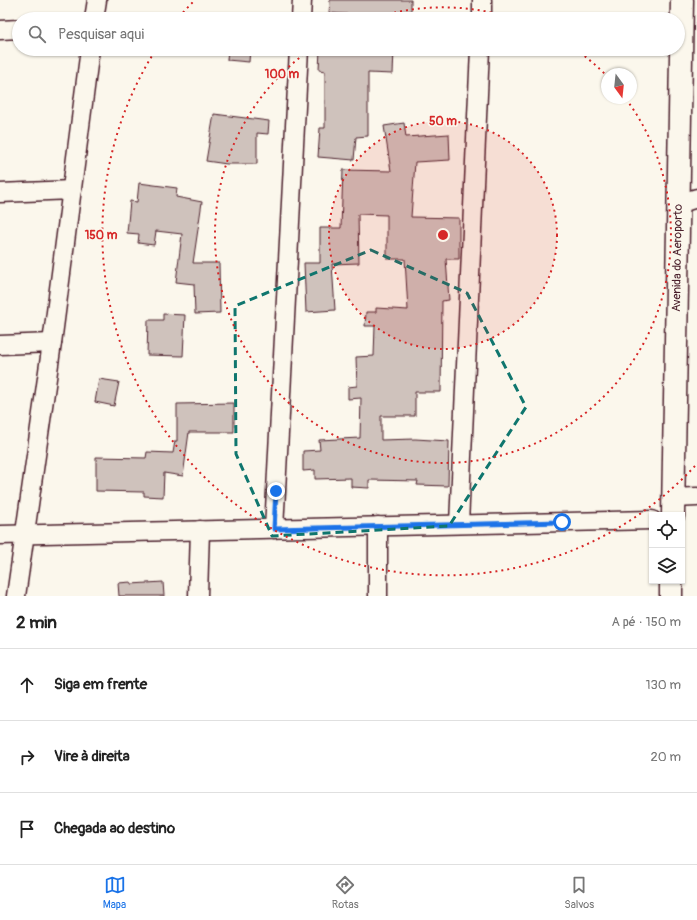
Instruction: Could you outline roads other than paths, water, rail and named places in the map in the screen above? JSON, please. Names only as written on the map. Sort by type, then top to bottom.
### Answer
[{"type":"main road","name":"Avenida do Aeroporto","points":[[682,0],[682,12]]},
{"type":"main road","name":"Avenida do Aeroporto","points":[[673,506],[688,201],[684,56]]},
{"type":"main road","points":[[671,584],[671,596]]},
{"type":"street","points":[[95,12],[97,0]]},
{"type":"street","points":[[301,12],[302,0]]},
{"type":"street","points":[[482,0],[482,12]]},
{"type":"street","points":[[0,30],[12,29]]},
{"type":"street","points":[[16,596],[52,343],[89,56]]},
{"type":"street","points":[[274,529],[299,56]]},
{"type":"street","points":[[459,524],[480,56]]},
{"type":"street","points":[[0,193],[72,190]]},
{"type":"street","points":[[0,345],[52,343]]},
{"type":"street","points":[[673,506],[697,497]]},
{"type":"street","points":[[0,535],[649,520]]},
{"type":"street","points":[[378,526],[378,596]]},
{"type":"street","points":[[198,596],[200,530]]}]
